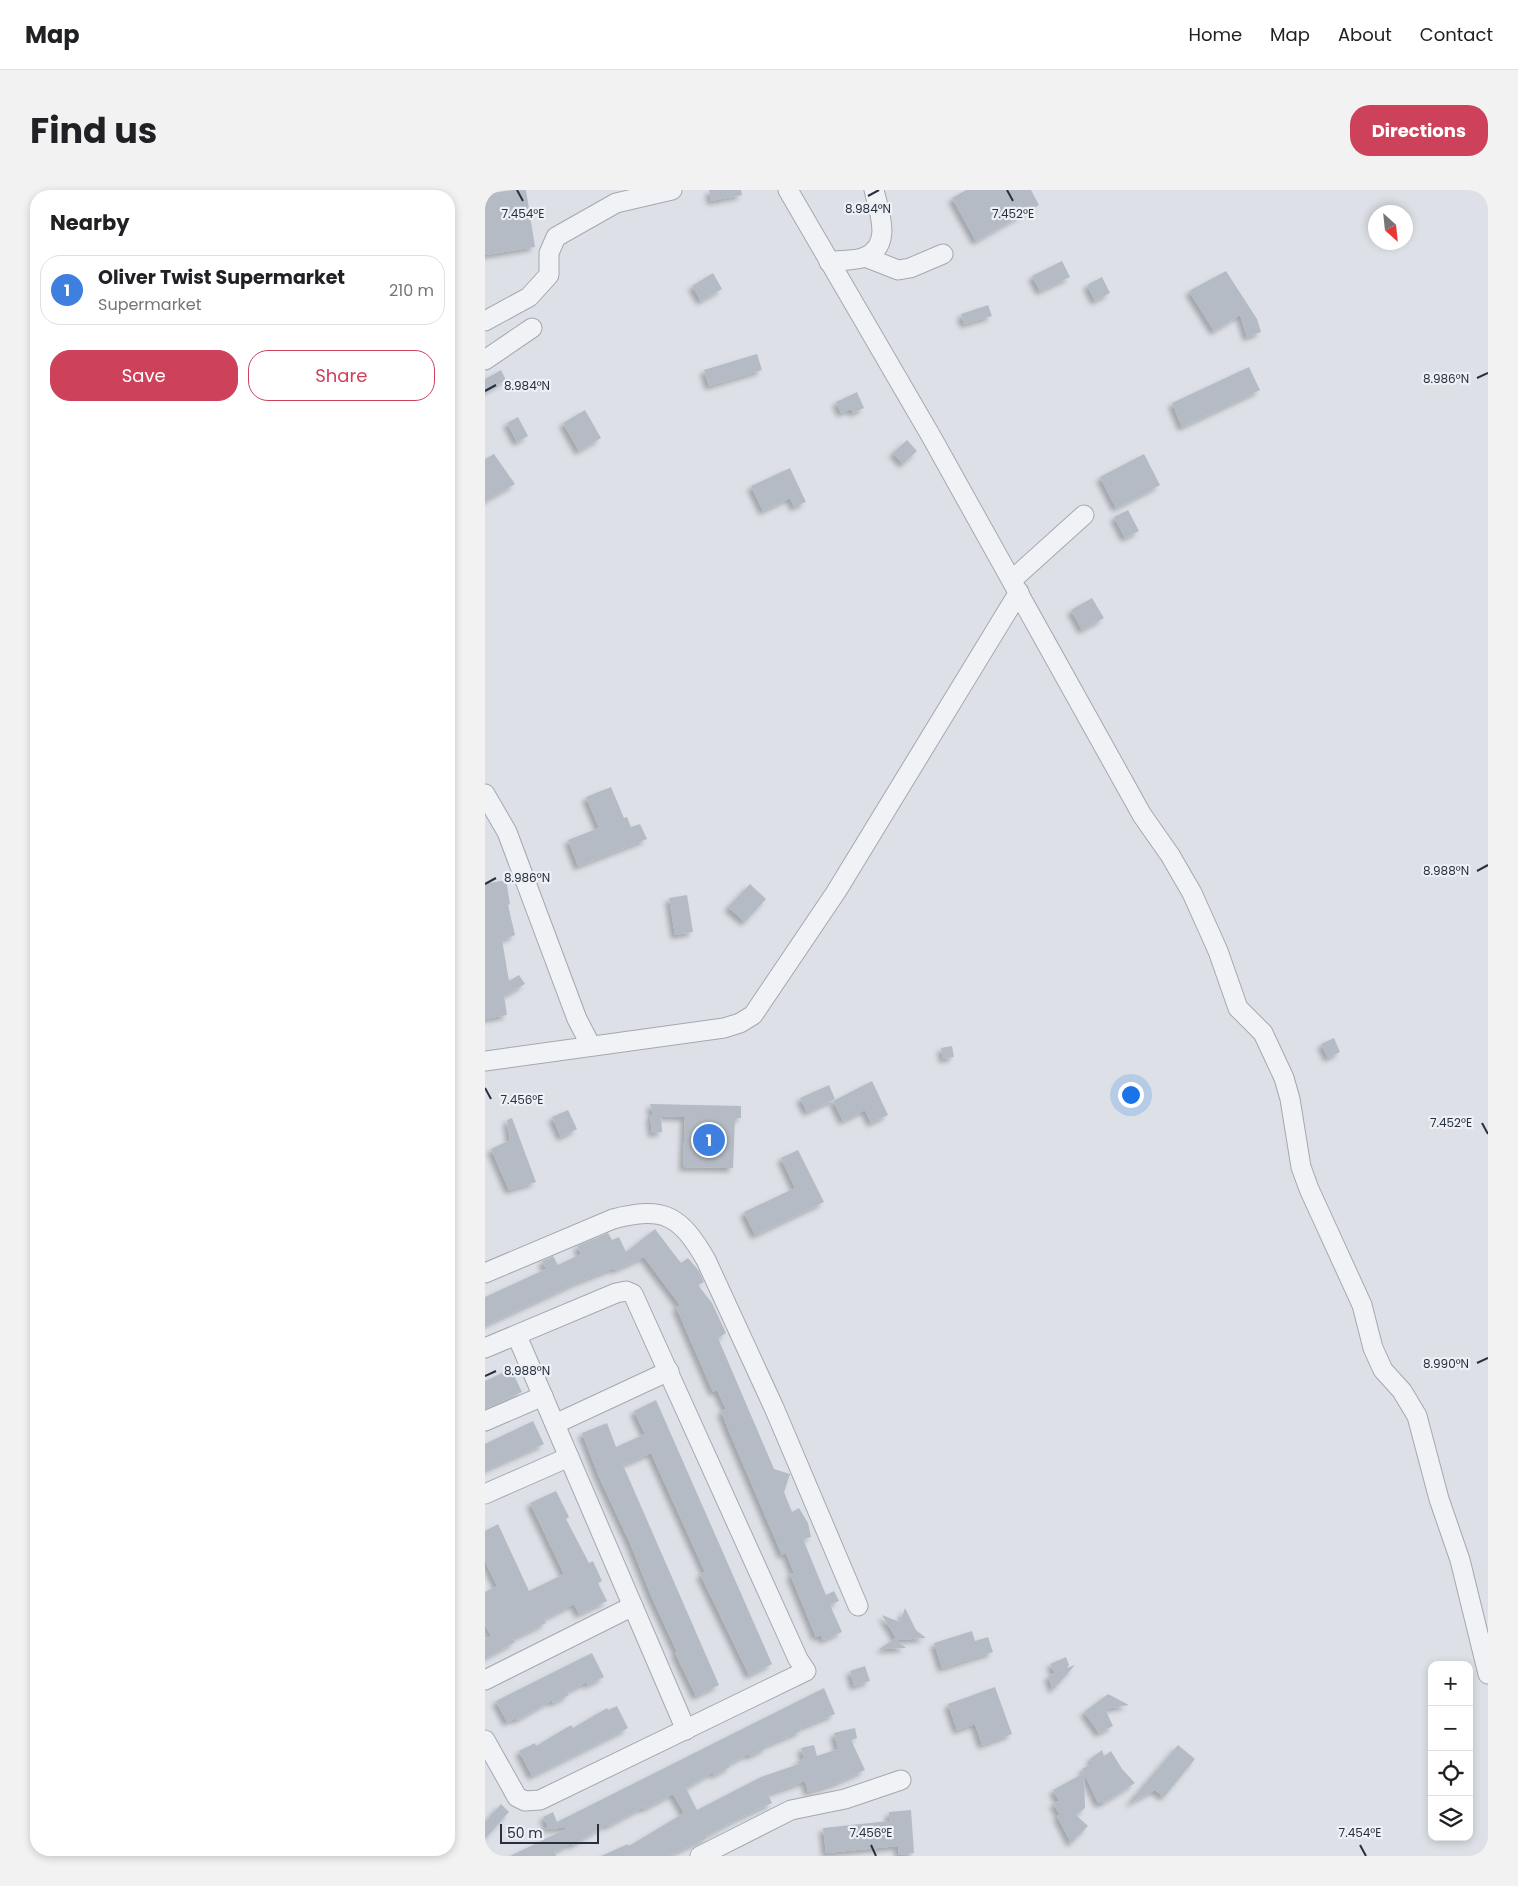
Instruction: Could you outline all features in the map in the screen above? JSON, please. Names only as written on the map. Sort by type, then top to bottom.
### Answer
[{"type":"street","points":[[485,321],[529,297],[549,275],[549,253],[556,237],[616,204],[672,190]]},
{"type":"street","points":[[788,190],[1015,586],[1142,815],[1170,854],[1192,893],[1218,951],[1238,1008],[1263,1033],[1272,1051],[1291,1099],[1296,1143],[1309,1190],[1362,1305],[1373,1348],[1383,1370],[1403,1390],[1417,1416],[1439,1499],[1460,1560],[1488,1674]]},
{"type":"street","points":[[865,257],[879,246],[884,233],[874,190]]},
{"type":"street","points":[[829,262],[865,257],[898,270],[910,268],[943,254]]},
{"type":"street","points":[[485,360],[532,328]]},
{"type":"street","points":[[485,1061],[724,1028],[740,1024],[753,1015],[836,892],[1015,586],[1084,515]]},
{"type":"street","points":[[485,794],[510,840],[577,1019],[591,1046]]},
{"type":"street","points":[[485,1273],[613,1219],[629,1215],[650,1214],[674,1218],[697,1243],[707,1260],[775,1410],[858,1606]]},
{"type":"street","points":[[485,1348],[615,1293],[626,1291],[633,1294],[798,1659],[806,1671],[551,1796],[533,1801],[517,1798],[485,1740]]},
{"type":"street","points":[[517,1336],[686,1730]]},
{"type":"street","points":[[555,1424],[669,1371]]},
{"type":"street","points":[[485,1421],[543,1396]]},
{"type":"street","points":[[485,1494],[569,1457]]},
{"type":"street","points":[[485,1680],[633,1606]]},
{"type":"street","points":[[700,1856],[791,1810],[845,1799],[901,1780]]},
{"type":"building","points":[[526,190],[535,247],[485,255],[485,194]]},
{"type":"building","points":[[709,190],[741,190],[742,195],[711,201]]},
{"type":"building","points":[[966,190],[1031,190],[1039,205],[976,241],[952,198]]},
{"type":"building","points":[[1062,261],[1070,277],[1040,291],[1032,276]]},
{"type":"building","points":[[1226,271],[1257,319],[1261,332],[1247,337],[1240,315],[1214,331],[1189,291]]},
{"type":"building","points":[[713,273],[722,289],[701,301],[692,286]]},
{"type":"building","points":[[1102,277],[1110,293],[1095,301],[1087,285]]},
{"type":"building","points":[[988,305],[992,316],[964,324],[961,314]]},
{"type":"building","points":[[757,354],[762,370],[709,386],[704,370]]},
{"type":"building","points":[[1249,367],[1260,390],[1182,427],[1172,403]]},
{"type":"building","points":[[501,370],[506,380],[485,392],[485,379]]},
{"type":"building","points":[[857,392],[864,408],[853,413],[851,409],[841,413],[836,402]]},
{"type":"building","points":[[585,410],[601,438],[579,451],[563,423]]},
{"type":"building","points":[[518,417],[528,436],[517,442],[507,423]]},
{"type":"building","points":[[907,440],[917,451],[903,464],[893,453]]},
{"type":"building","points":[[494,454],[515,484],[485,501],[485,459]]},
{"type":"building","points":[[1144,454],[1160,485],[1116,508],[1100,477]]},
{"type":"building","points":[[790,468],[806,502],[794,507],[790,498],[763,511],[751,486]]},
{"type":"building","points":[[1128,510],[1139,531],[1125,538],[1114,517]]},
{"type":"building","points":[[1092,598],[1104,618],[1082,630],[1071,610]]},
{"type":"building","points":[[611,787],[624,818],[627,817],[631,827],[640,824],[647,839],[578,866],[568,840],[599,828],[586,797]]},
{"type":"building","points":[[506,880],[510,904],[508,905],[515,935],[502,940],[509,981],[519,975],[525,984],[504,996],[507,1015],[485,1019],[485,884]]},
{"type":"building","points":[[750,884],[766,899],[745,922],[728,907]]},
{"type":"building","points":[[687,895],[693,932],[675,935],[669,898]]},
{"type":"building","points":[[1334,1038],[1340,1052],[1328,1058],[1321,1044]]},
{"type":"building","points":[[952,1046],[954,1057],[943,1059],[941,1048]]},
{"type":"building","points":[[872,1081],[888,1115],[871,1123],[865,1110],[843,1121],[833,1101]]},
{"type":"building","points":[[829,1085],[835,1099],[807,1112],[800,1098]]},
{"type":"building","points":[[650,1104],[741,1106],[741,1118],[735,1118],[733,1168],[683,1167],[685,1117],[661,1116],[662,1132],[652,1133],[650,1115],[653,1115]]},
{"type":"building","points":[[568,1110],[577,1129],[561,1137],[552,1117]]},
{"type":"building","points":[[512,1118],[536,1182],[509,1190],[491,1149],[510,1140],[507,1120]]},
{"type":"building","points":[[798,1150],[824,1202],[755,1235],[744,1212],[795,1188],[781,1158]]},
{"type":"building","points":[[655,1229],[681,1263],[688,1258],[699,1271],[704,1282],[698,1285],[712,1303],[726,1333],[718,1338],[774,1469],[790,1474],[784,1492],[792,1512],[799,1508],[808,1523],[811,1537],[803,1539],[826,1595],[834,1591],[839,1601],[830,1605],[842,1632],[823,1640],[821,1635],[816,1637],[790,1574],[794,1573],[786,1553],[782,1555],[728,1429],[721,1411],[726,1409],[717,1390],[713,1392],[676,1307],[680,1305],[644,1257],[615,1270],[614,1268],[578,1282],[485,1325],[485,1297],[546,1269],[542,1261],[553,1256],[558,1265],[581,1254],[577,1246],[608,1233],[612,1240],[619,1237],[626,1252]]},
{"type":"building","points":[[511,1369],[522,1392],[485,1409],[485,1381]]},
{"type":"building","points":[[656,1400],[772,1664],[749,1675],[700,1574],[705,1572],[651,1453],[623,1465],[719,1685],[696,1696],[675,1653],[677,1652],[599,1477],[582,1433],[607,1423],[616,1447],[645,1434],[634,1411]]},
{"type":"building","points":[[533,1421],[544,1444],[485,1470],[485,1444]]},
{"type":"building","points":[[556,1491],[569,1517],[566,1519],[589,1563],[593,1561],[602,1581],[598,1583],[607,1601],[579,1614],[574,1604],[544,1619],[546,1623],[513,1639],[515,1642],[485,1658],[485,1639],[491,1636],[485,1625],[485,1592],[497,1586],[485,1561],[485,1531],[498,1524],[529,1591],[564,1574],[530,1503]]},
{"type":"building","points":[[905,1608],[916,1630],[926,1638],[897,1640],[906,1648],[879,1649],[896,1638],[882,1615],[900,1622]]},
{"type":"building","points":[[972,1631],[975,1641],[988,1637],[993,1652],[942,1668],[934,1643]]},
{"type":"building","points":[[592,1653],[604,1677],[588,1685],[587,1682],[567,1692],[569,1695],[553,1703],[552,1700],[517,1720],[516,1718],[507,1722],[496,1701]]},
{"type":"building","points":[[1066,1657],[1069,1665],[1067,1668],[1075,1665],[1053,1690],[1048,1676],[1055,1673],[1050,1664]]},
{"type":"building","points":[[865,1666],[870,1681],[854,1686],[850,1671]]},
{"type":"building","points":[[995,1687],[1012,1734],[982,1745],[975,1724],[957,1730],[948,1704]]},
{"type":"building","points":[[824,1688],[835,1714],[800,1728],[801,1731],[765,1746],[766,1748],[750,1756],[748,1754],[729,1764],[730,1767],[714,1775],[713,1772],[686,1788],[697,1810],[761,1777],[799,1764],[798,1761],[804,1759],[801,1748],[814,1745],[817,1756],[838,1749],[834,1733],[855,1728],[857,1738],[851,1740],[865,1770],[836,1783],[808,1792],[805,1781],[768,1794],[772,1803],[739,1818],[706,1836],[707,1838],[668,1856],[601,1856],[628,1844],[629,1846],[684,1813],[673,1794],[644,1809],[643,1807],[608,1826],[607,1824],[573,1845],[572,1843],[554,1852],[556,1856],[510,1856],[570,1827],[545,1829],[548,1827],[543,1817],[553,1812],[557,1822]]},
{"type":"building","points":[[1108,1694],[1129,1705],[1105,1709],[1113,1726],[1099,1733],[1084,1712]]},
{"type":"building","points":[[617,1706],[628,1728],[532,1776],[519,1751],[535,1743],[536,1746],[571,1725],[573,1728],[607,1708],[608,1710]]},
{"type":"building","points":[[1178,1745],[1195,1759],[1164,1797],[1155,1790],[1128,1804]]},
{"type":"building","points":[[1102,1750],[1104,1756],[1111,1751],[1122,1769],[1135,1783],[1103,1803],[1098,1803],[1082,1769],[1093,1763],[1090,1759]]},
{"type":"building","points":[[1084,1773],[1085,1808],[1076,1815],[1088,1826],[1071,1843],[1057,1816],[1060,1815],[1053,1803],[1059,1801],[1053,1790]]},
{"type":"building","points":[[501,1804],[509,1812],[485,1839],[485,1822]]},
{"type":"building","points":[[911,1810],[914,1853],[899,1855],[898,1846],[826,1853],[823,1828],[889,1821],[889,1812]]},
{"type":"place","name":"Oliver Twist Supermarket","points":[[709,1140]]}]
